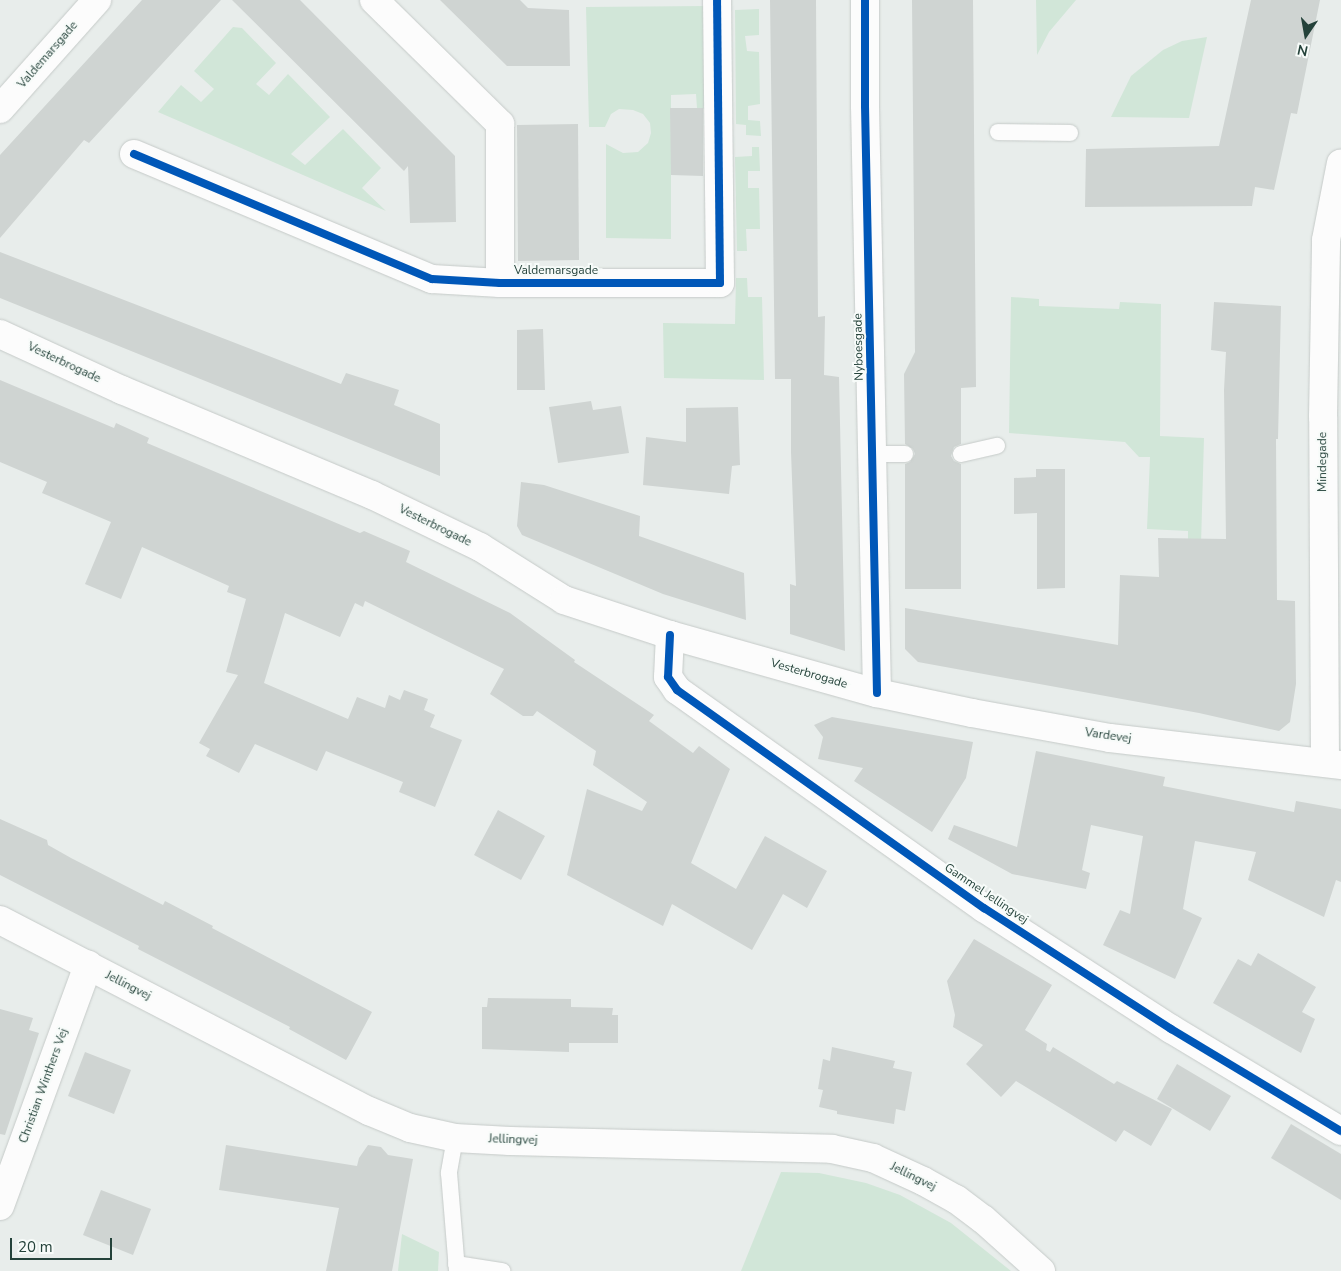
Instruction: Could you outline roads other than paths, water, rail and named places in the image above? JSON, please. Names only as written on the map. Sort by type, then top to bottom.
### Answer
[{"type":"street","name":"Valdemarsgade","points":[[0,109],[97,0]]},
{"type":"street","name":"Valdemarsgade","points":[[374,0],[500,124],[500,283]]},
{"type":"street","name":"Valdemarsgade","points":[[134,154],[432,279],[500,283],[720,283],[717,0]]},
{"type":"street","name":"Nyboesgade","points":[[865,0],[865,106],[878,693]]},
{"type":"street","name":"Mindegade","points":[[1333,763],[1322,417],[1333,294],[1326,240],[1341,163]]},
{"type":"street","name":"Vesterbrogade","points":[[0,334],[122,390],[372,495],[480,547],[564,600],[670,635],[878,693]]},
{"type":"street","name":"Gammel Jellingvej","points":[[670,635],[668,677],[677,690],[984,908],[1170,1029],[1341,1132]]},
{"type":"street","name":"Vardevej","points":[[878,693],[1110,738],[1333,763]]},
{"type":"street","name":"Jellingvej","points":[[0,920],[369,1111],[410,1128],[456,1138],[510,1141],[798,1147],[832,1149],[873,1158],[923,1180],[956,1199],[983,1219],[1040,1271]]},
{"type":"street","name":"Christian Winthers Vej","points":[[0,1206],[88,965]]},
{"type":"lane","points":[[998,132],[1070,133]]},
{"type":"lane","points":[[961,454],[997,446]]},
{"type":"lane","points":[[872,454],[905,454]]},
{"type":"lane","points":[[456,1138],[449,1173],[457,1268],[502,1271]]}]
